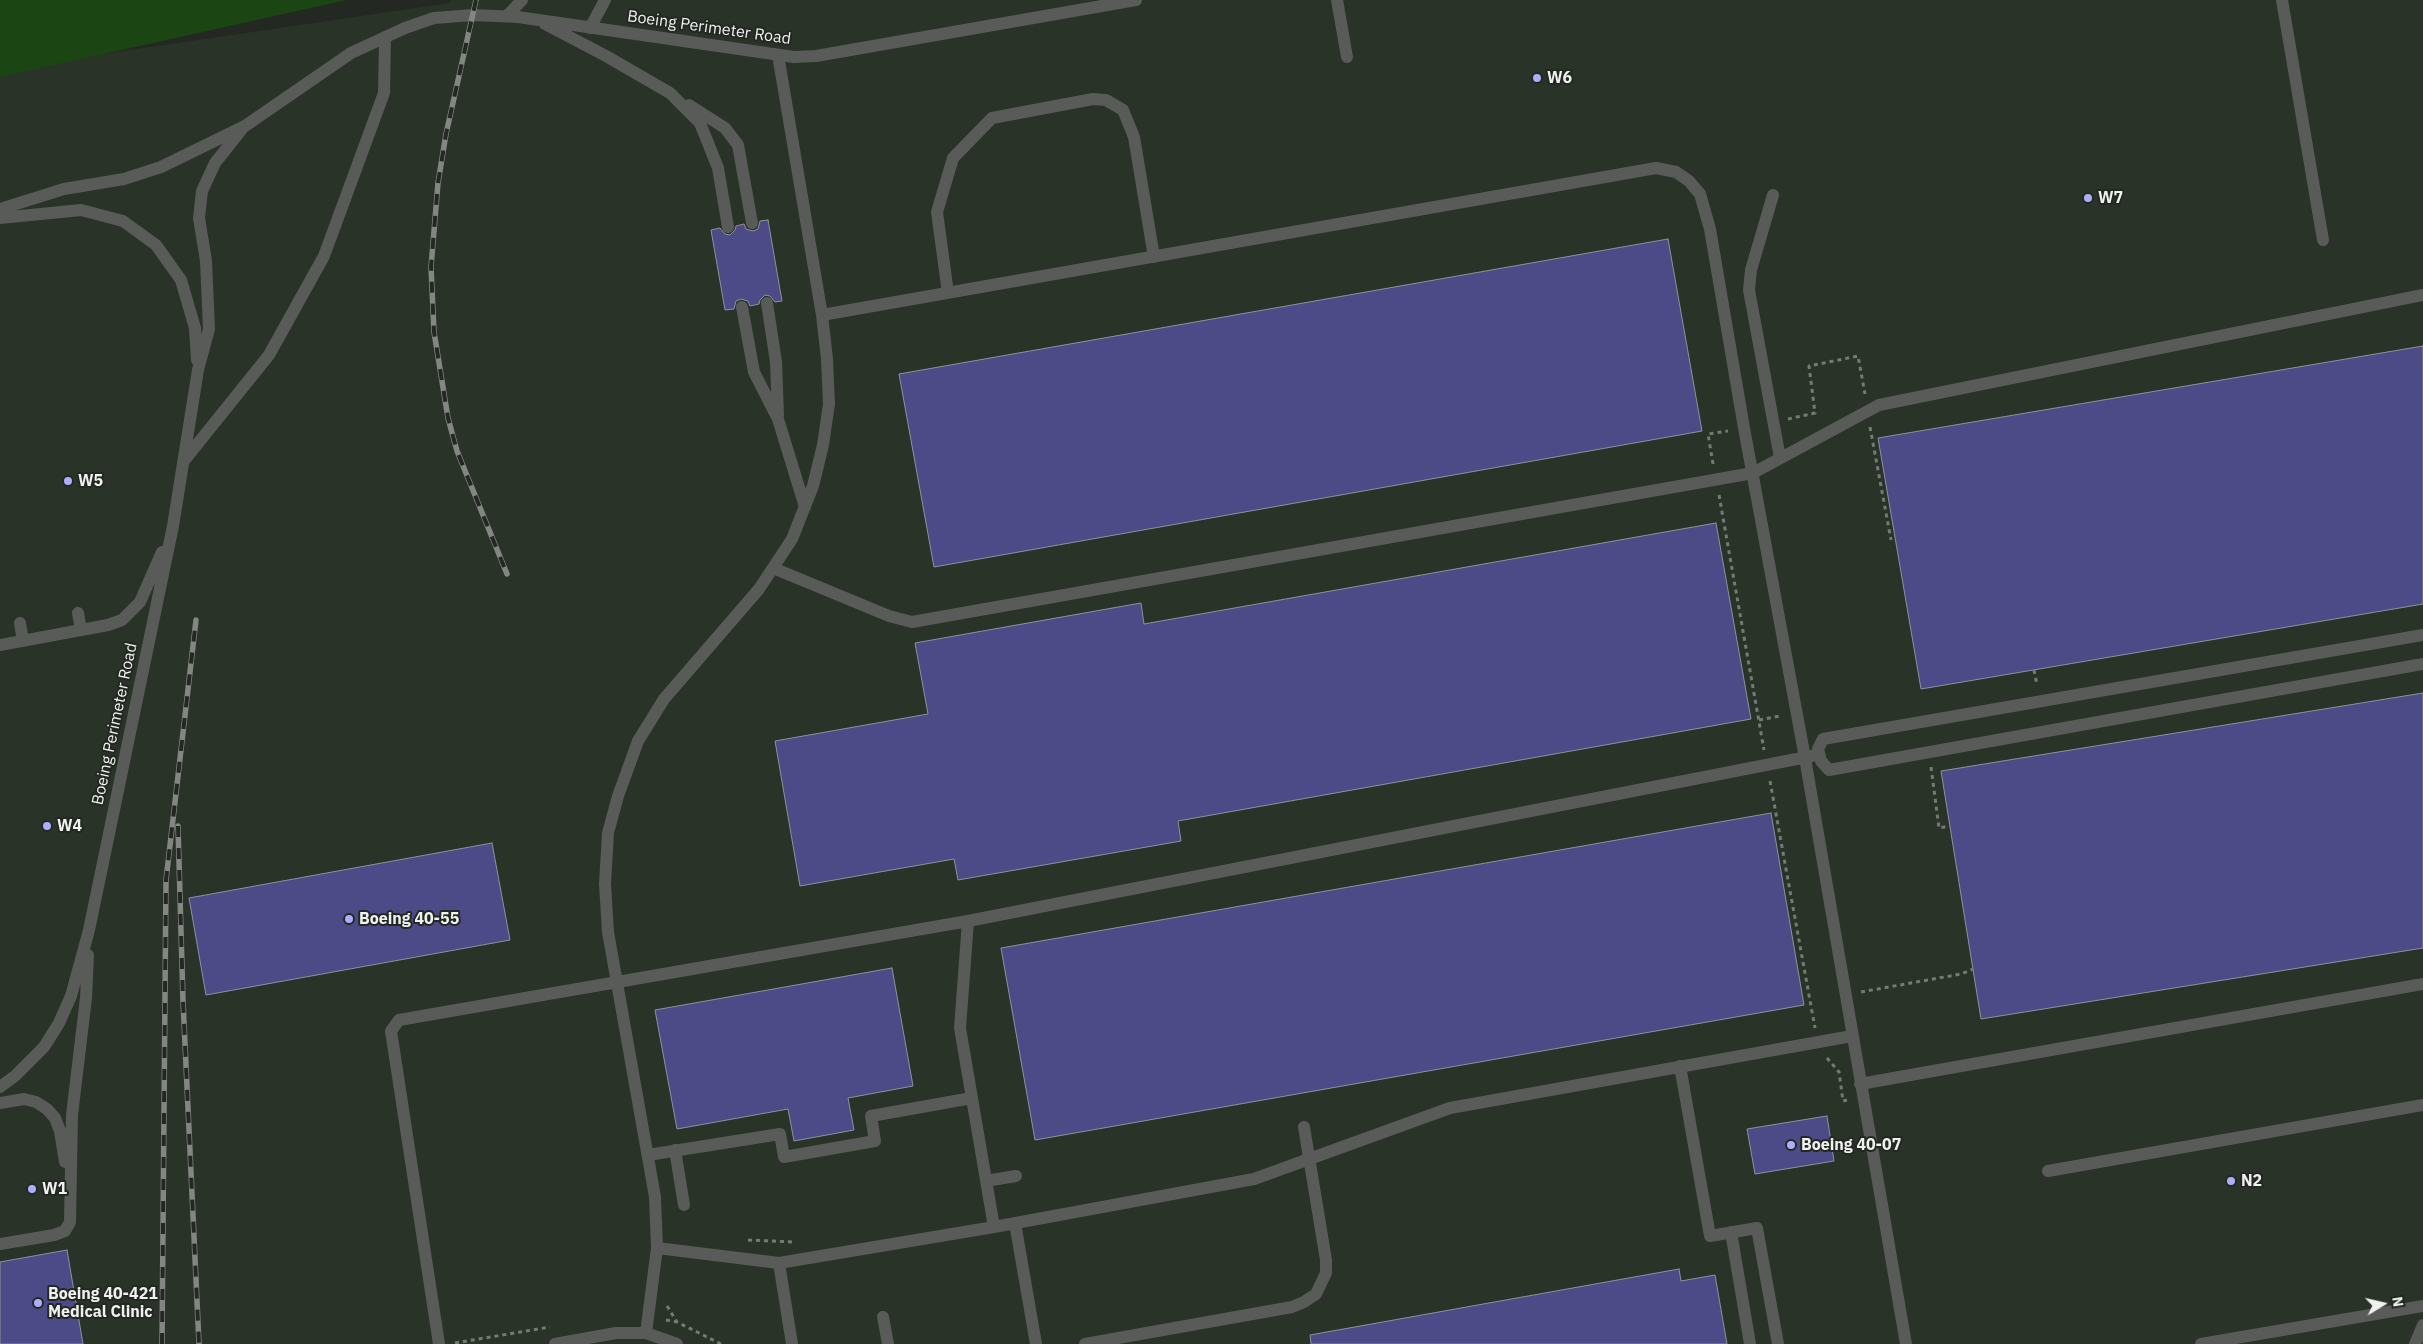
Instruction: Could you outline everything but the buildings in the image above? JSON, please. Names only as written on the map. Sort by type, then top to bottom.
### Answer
[{"type":"lane","points":[[507,16],[522,0]]},
{"type":"lane","points":[[590,28],[605,0]]},
{"type":"lane","name":"Boeing Perimeter Road","points":[[0,209],[64,189],[124,179],[161,167],[245,126],[351,53],[434,18],[472,15],[507,16],[778,55],[816,56],[1136,0]]},
{"type":"lane","points":[[1337,0],[1347,57]]},
{"type":"lane","points":[[2282,0],[2323,240]]},
{"type":"lane","points":[[536,20],[606,56],[725,128],[738,145],[752,223]]},
{"type":"lane","points":[[183,463],[269,355],[324,256],[384,93],[386,37]]},
{"type":"lane","points":[[646,1334],[657,1248],[655,1197],[608,932],[605,884],[608,834],[638,741],[664,699],[758,589],[773,568],[792,539],[815,478],[829,404],[822,315],[778,55]]},
{"type":"lane","points":[[670,93],[700,123],[718,168],[728,227]]},
{"type":"lane","points":[[948,293],[937,212],[953,158],[992,118],[1093,99],[1106,100],[1122,110],[1134,138],[1154,257]]},
{"type":"lane","name":"Boeing Perimeter Road","points":[[0,1087],[15,1076],[44,1047],[60,1023],[71,996],[89,930],[173,526],[198,370],[209,329],[206,261],[199,218],[202,191],[215,163],[245,126]]},
{"type":"lane","points":[[822,315],[1656,168],[1676,172],[1689,181],[1700,194],[1706,210],[1805,758],[1906,1344]]},
{"type":"lane","points":[[1773,195],[1751,270],[1749,290],[1780,458]]},
{"type":"lane","name":"Boeing Perimeter Road","points":[[0,218],[81,210],[123,221],[156,245],[181,280],[195,328],[198,370]]},
{"type":"lane","points":[[773,568],[889,616],[912,622],[1753,473],[1879,405],[2423,295]]},
{"type":"lane","points":[[767,303],[776,362],[778,419]]},
{"type":"lane","points":[[742,307],[754,372],[778,419],[805,507]]},
{"type":"lane","points":[[0,645],[81,630],[122,620],[140,602],[173,526]]},
{"type":"lane","points":[[78,613],[81,630]]},
{"type":"lane","points":[[20,623],[23,641]]},
{"type":"lane","points":[[2423,635],[1823,739],[1818,749],[1824,767],[1829,770],[2423,664]]},
{"type":"lane","points":[[439,1344],[391,1031],[399,1020],[968,921],[1820,755]]},
{"type":"lane","points":[[968,921],[960,1028],[994,1227]]},
{"type":"lane","points":[[0,1244],[54,1235],[65,1231],[70,1222],[72,1115],[86,998],[89,930]]},
{"type":"lane","points":[[1860,1084],[2423,984]]},
{"type":"lane","points":[[657,1248],[779,1263],[994,1227],[1254,1180],[1450,1108],[1852,1036]]},
{"type":"lane","points":[[1680,1066],[1710,1236],[1757,1228],[1778,1344]]},
{"type":"lane","points":[[648,1155],[780,1134],[784,1157],[866,1143],[875,1141],[871,1116],[972,1098]]},
{"type":"lane","points":[[0,1103],[24,1099],[36,1102],[47,1109],[55,1118],[60,1130],[70,1192]]},
{"type":"lane","points":[[2048,1171],[2423,1104]]},
{"type":"lane","points":[[1085,1344],[1292,1307],[1316,1294],[1326,1272],[1326,1260],[1304,1127]]},
{"type":"lane","points":[[675,1150],[684,1205]]},
{"type":"lane","points":[[986,1181],[1016,1176]]},
{"type":"lane","points":[[1015,1223],[1036,1344]]},
{"type":"lane","points":[[1730,1232],[1750,1344]]},
{"type":"lane","points":[[779,1263],[792,1344]]},
{"type":"lane","points":[[2201,1344],[2423,1306]]},
{"type":"lane","points":[[883,1317],[888,1344]]},
{"type":"lane","points":[[2415,1344],[2423,1325]]},
{"type":"lane","points":[[554,1344],[616,1333],[646,1334],[677,1344]]},
{"type":"path","points":[[1774,422],[1815,412],[1809,366],[1858,356],[1891,540]]},
{"type":"path","points":[[1744,428],[1708,434],[1716,480],[1816,1028],[1819,1056],[1833,1062],[1839,1072],[1844,1100],[1863,1100]]},
{"type":"path","points":[[1930,752],[1932,789],[1939,828],[1950,826]]},
{"type":"path","points":[[1861,1000],[1860,992],[1961,974],[1973,969]]},
{"type":"path","points":[[1806,1030],[1816,1028],[1828,1021],[1849,1018]]},
{"type":"path","points":[[747,1240],[795,1242]]},
{"type":"path","points":[[665,1300],[677,1322],[721,1344]]},
{"type":"shaded area","points":[[451,0],[2423,0],[2423,1344],[0,1344],[0,69],[450,3]]},
{"type":"green space","points":[[0,0],[347,0],[0,77]]},
{"type":"railway","points":[[476,0],[446,134],[438,183],[431,267],[434,332],[448,418],[457,451],[507,574]]},
{"type":"railway","points":[[162,1344],[166,880],[196,620]]},
{"type":"railway","points":[[178,826],[183,1001],[199,1344]]},
{"type":"place","name":"W6","points":[[1537,78]]},
{"type":"place","name":"W7","points":[[2088,198]]},
{"type":"place","name":"W5","points":[[68,481]]},
{"type":"place","name":"W4","points":[[47,826]]},
{"type":"place","name":"Boeing 40-55","points":[[349,919]]},
{"type":"place","name":"Boeing 40-07","points":[[1791,1145]]},
{"type":"place","name":"N2","points":[[2231,1181]]},
{"type":"place","name":"W1","points":[[32,1189]]},
{"type":"place","name":"Boeing 40-421 Medical Clinic","points":[[38,1303]]}]
